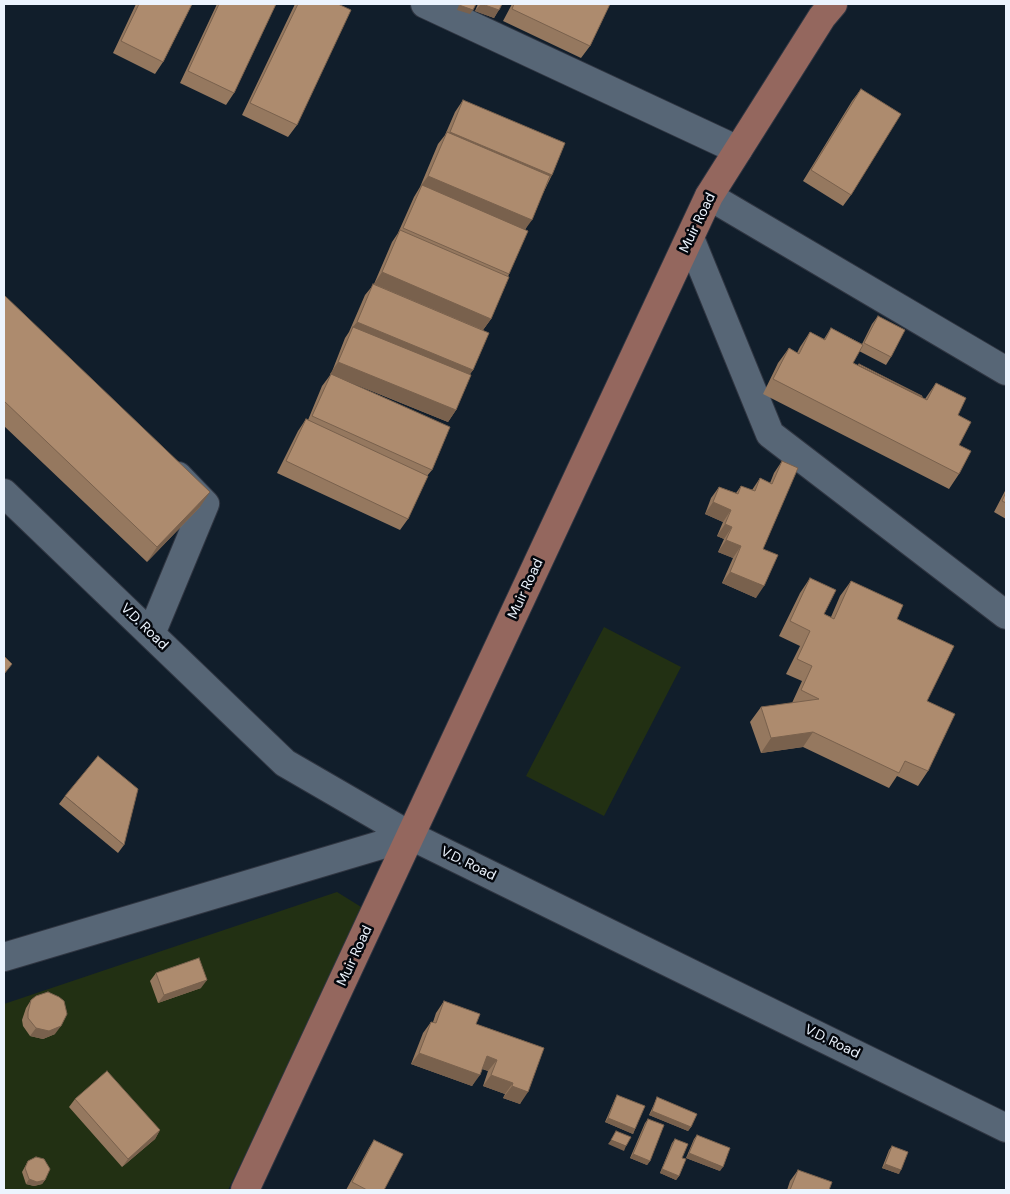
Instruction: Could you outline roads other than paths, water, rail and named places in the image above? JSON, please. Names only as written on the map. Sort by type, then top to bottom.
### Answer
[{"type":"main road","name":"Muir Road","points":[[245,1190],[709,196],[822,17],[833,4]]},
{"type":"street","points":[[425,4],[738,150]]},
{"type":"street","points":[[709,196],[1006,371]]},
{"type":"street","points":[[690,238],[770,434],[1006,615]]},
{"type":"street","points":[[151,634],[205,504],[158,455]]},
{"type":"street","name":"V.D. Road","points":[[4,493],[285,763],[411,836],[1006,1128]]},
{"type":"street","points":[[4,957],[411,836]]}]
